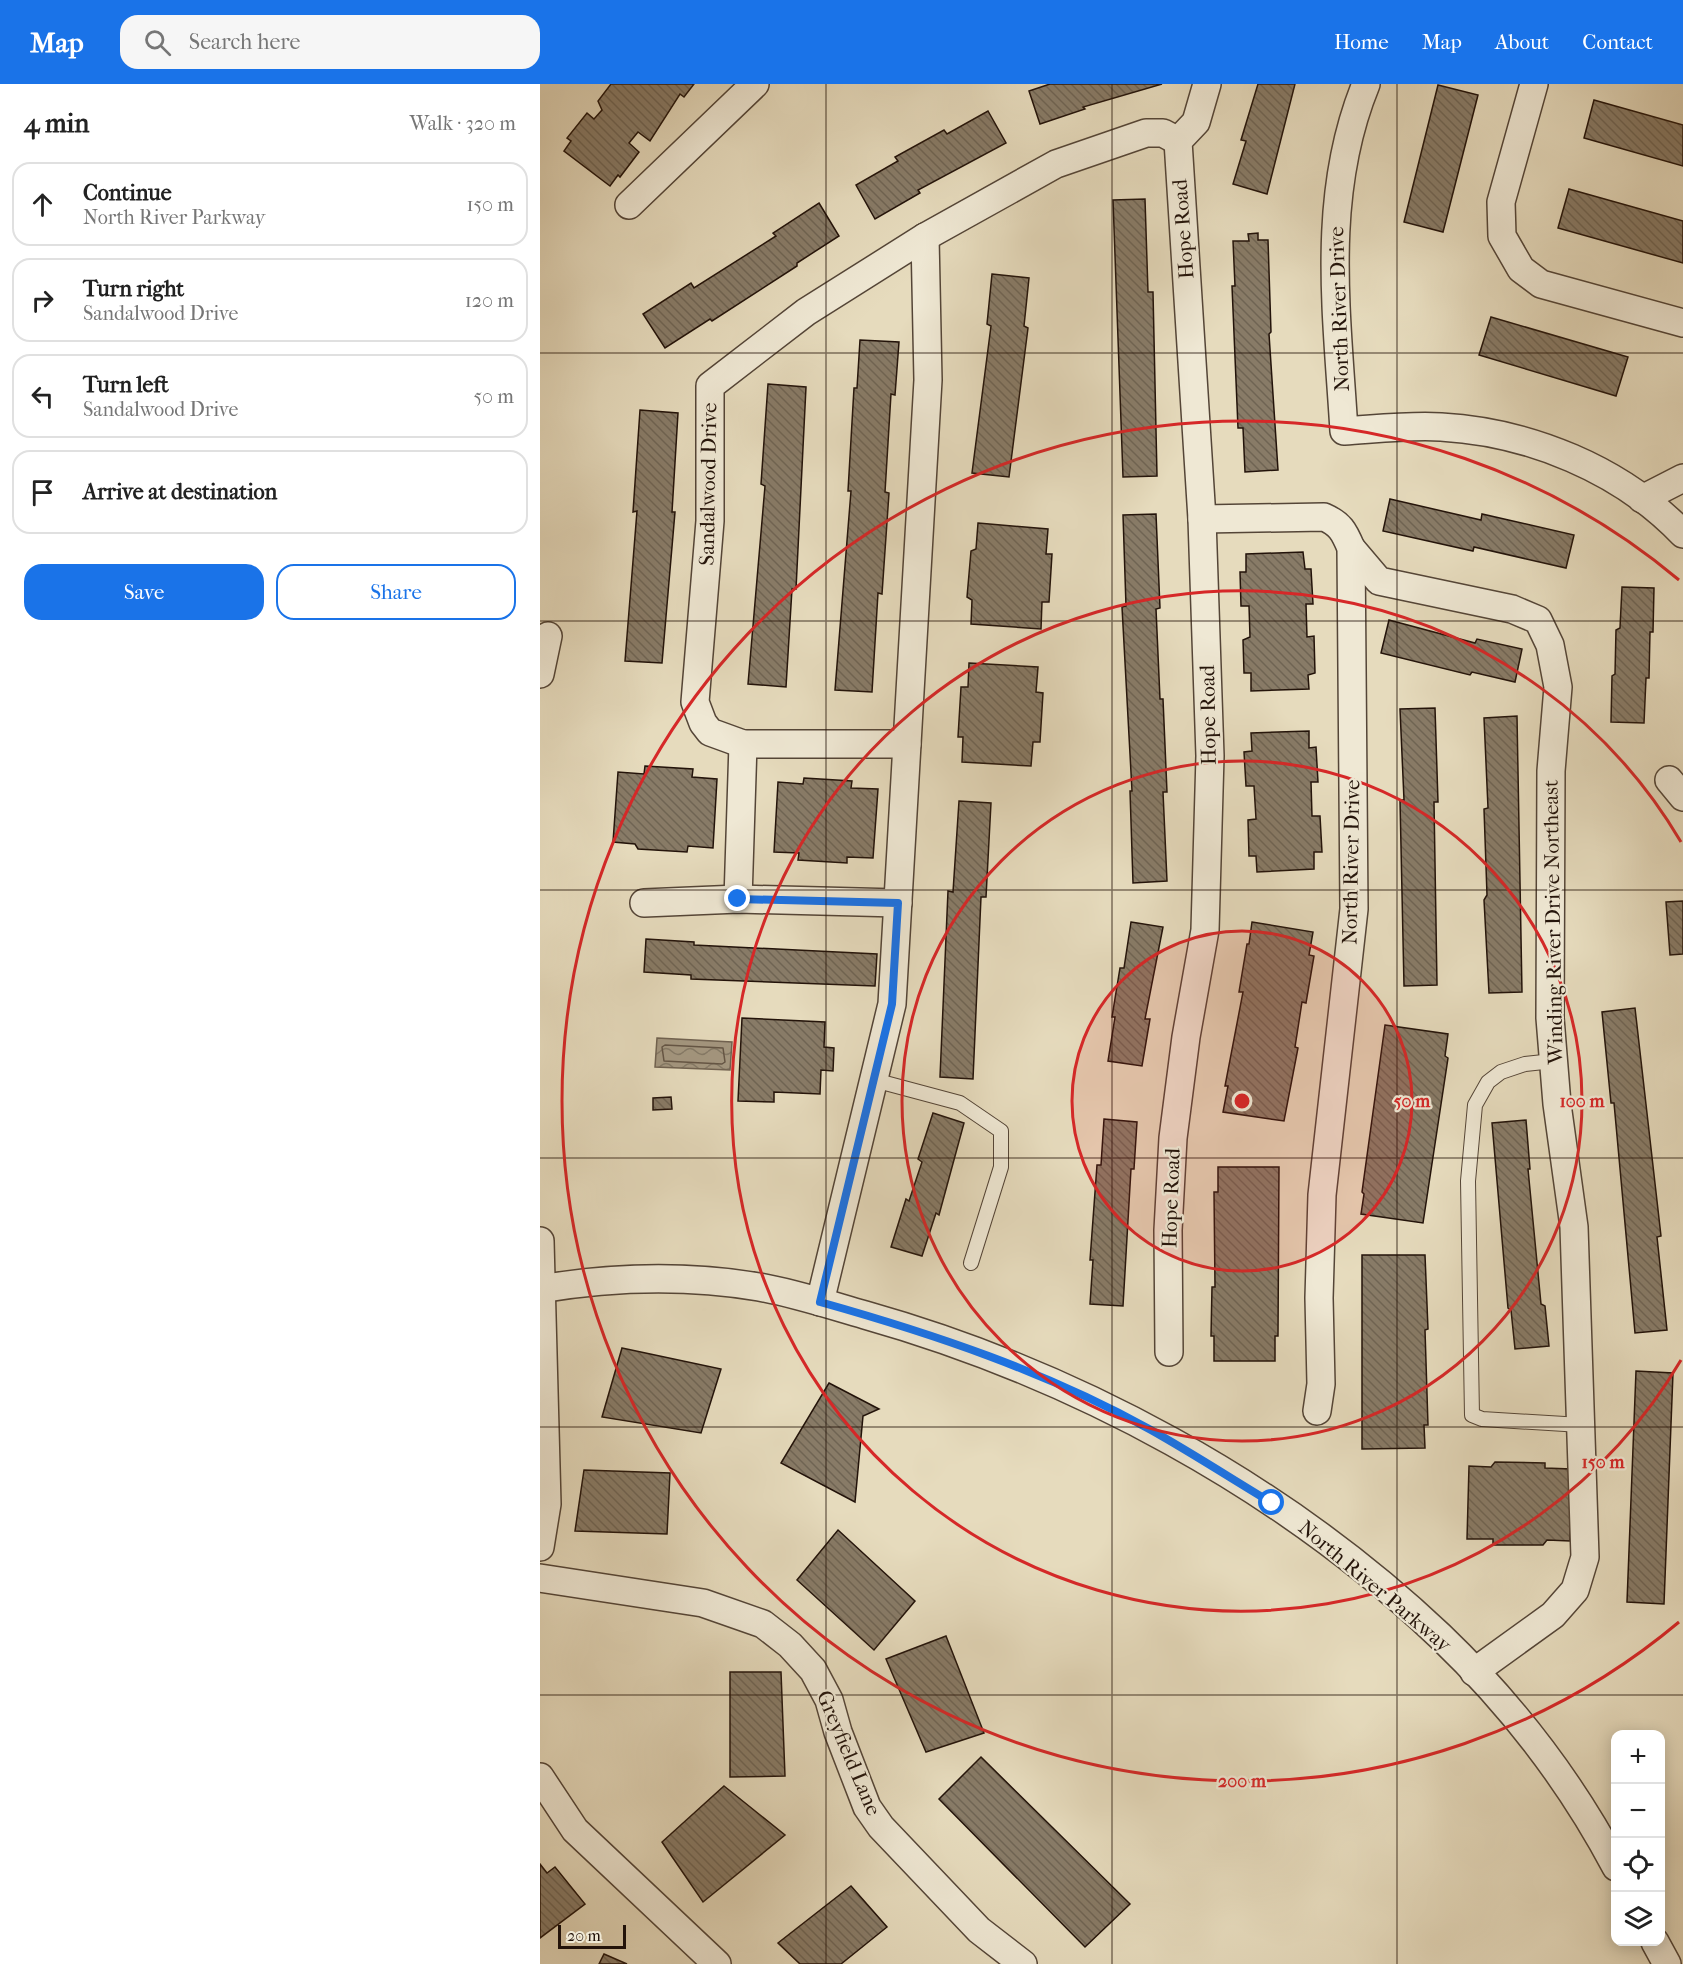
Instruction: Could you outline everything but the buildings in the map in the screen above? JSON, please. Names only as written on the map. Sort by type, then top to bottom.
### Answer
[{"type":"street","points":[[629,205],[755,84]]},
{"type":"street","points":[[1178,141],[1196,122],[1207,84]]},
{"type":"street","name":"North River Drive","points":[[1366,84],[1343,159],[1336,207],[1333,257],[1344,430],[1439,427],[1493,434],[1564,455],[1605,474],[1642,499]]},
{"type":"street","points":[[1533,84],[1501,202],[1502,236],[1521,268],[1541,284],[1683,323]]},
{"type":"street","name":"Sandalwood Drive","points":[[907,744],[743,744],[710,732],[703,723],[695,702],[710,521],[710,386],[806,312],[925,237],[1056,164],[1146,133],[1162,133],[1178,141]]},
{"type":"street","name":"Hope Road","points":[[1169,1352],[1168,1230],[1173,1138],[1186,1037],[1205,930],[1210,756],[1202,519],[1178,141]]},
{"type":"street","points":[[820,1302],[892,1004],[928,380],[925,237]]},
{"type":"street","points":[[1683,478],[1642,499],[1683,534]]},
{"type":"street","name":"North River Drive","points":[[1202,519],[1323,517],[1336,522],[1344,530],[1350,548],[1354,909],[1322,1195],[1319,1298],[1321,1384],[1317,1411]]},
{"type":"street","name":"Winding River Drive Northeast","points":[[1350,548],[1379,580],[1512,609],[1538,620],[1550,645],[1558,687],[1551,783],[1550,1018],[1553,1061],[1574,1227],[1586,1557],[1575,1590],[1553,1615],[1474,1672]]},
{"type":"street","points":[[540,674],[548,636]]},
{"type":"street","points":[[738,899],[743,744]]},
{"type":"street","points":[[644,903],[738,899],[898,903]]},
{"type":"street","points":[[540,1241],[547,1504],[540,1547]]},
{"type":"street","name":"North River Parkway","points":[[542,1288],[618,1280],[696,1280],[760,1288],[820,1302],[902,1325],[987,1355],[1070,1390],[1150,1430],[1272,1503],[1361,1569],[1440,1636],[1507,1707],[1565,1783],[1611,1859]]},
{"type":"street","name":"Greyfield Lane","points":[[540,1578],[703,1603],[763,1624],[790,1645],[813,1670],[829,1700],[838,1732],[867,1807],[881,1827],[979,1930],[1023,1964]]},
{"type":"street","points":[[540,1777],[575,1830],[717,1964]]},
{"type":"street","points":[[1657,1946],[1666,1964]]},
{"type":"lane","points":[[1553,1061],[1525,1064],[1501,1072],[1488,1082],[1475,1105],[1467,1181],[1472,1415],[1482,1419],[1581,1425]]},
{"type":"lane","points":[[874,1080],[960,1103],[1001,1131],[1000,1167],[971,1263]]},
{"type":"water","points":[[657,1038],[732,1042],[730,1070],[655,1067]]},
{"type":"route","points":[[738,899],[898,903],[892,1004],[820,1302],[902,1325],[987,1355],[1070,1390],[1150,1430],[1272,1503]]}]
